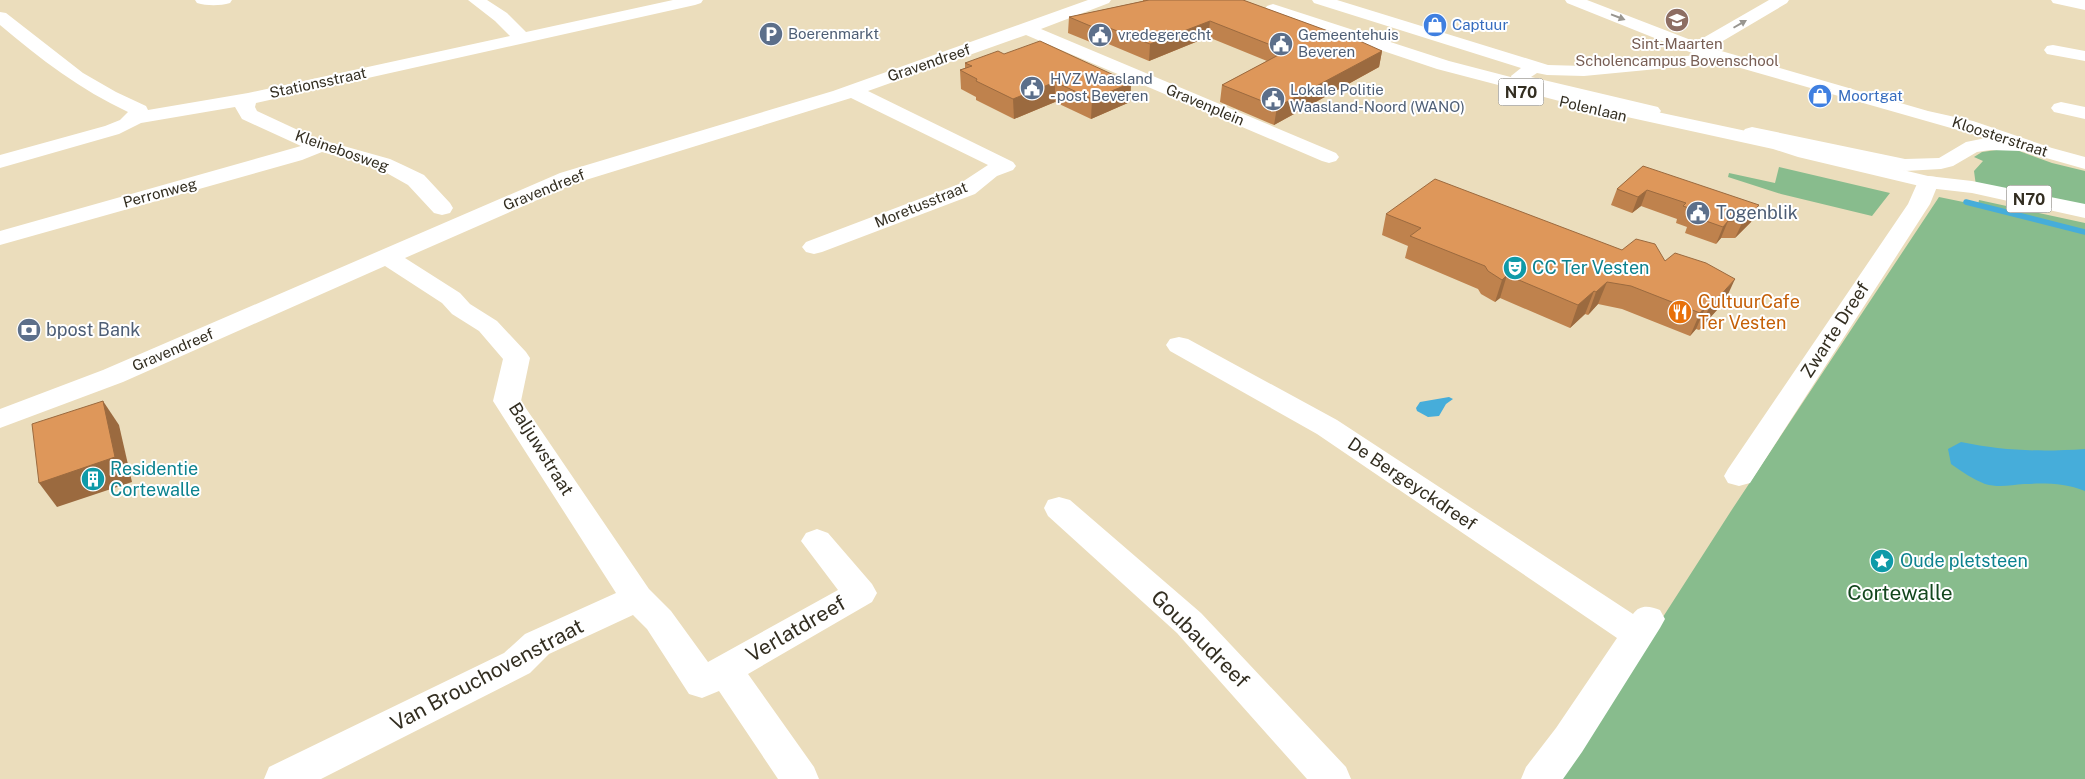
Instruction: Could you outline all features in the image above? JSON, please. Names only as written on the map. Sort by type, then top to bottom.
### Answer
[{"type":"street","points":[[203,0],[224,0]]},
{"type":"street","points":[[476,0],[501,16],[522,38]]},
{"type":"street","name":"Stationsstraat","points":[[638,12],[673,0]]},
{"type":"street","name":"Gravendreef","points":[[0,419],[113,376],[568,178],[852,91],[1103,0]]},
{"type":"street","points":[[1320,0],[1527,73],[1584,72],[1698,60],[1716,56]]},
{"type":"street","name":"Kloosterstraat","points":[[1573,0],[1716,56],[1925,116],[1957,122],[2085,164]]},
{"type":"street","points":[[1698,48],[1781,0]]},
{"type":"street","points":[[2059,0],[2085,6]]},
{"type":"street","name":"Stationsstraat","points":[[0,162],[112,130],[136,118],[182,112],[638,12],[699,1]]},
{"type":"street","name":"Polenlaan","points":[[1266,6],[1301,23],[1450,74],[1768,149],[1804,153],[1928,182],[1972,187],[2085,211]]},
{"type":"street","points":[[0,16],[70,73],[107,96],[139,110],[136,118]]},
{"type":"street","name":"Gravenplein","points":[[1027,29],[1329,157]]},
{"type":"street","points":[[2053,50],[2085,56]]},
{"type":"street","name":"Polenlaan","points":[[1527,73],[1663,114],[1886,162],[1920,166],[1934,165],[1953,158],[1973,146],[1990,144],[2026,146]]},
{"type":"street","name":"Moretusstraat","points":[[814,247],[967,189],[990,172],[1006,166],[852,91]]},
{"type":"street","name":"Kleinebosweg","points":[[248,98],[245,106],[249,115],[320,146],[383,163],[396,169],[416,180],[442,208]]},
{"type":"street","points":[[2061,108],[2085,113]]},
{"type":"street","name":"Perronweg","points":[[0,238],[295,156],[320,146]]},
{"type":"street","name":"N70","points":[[1928,182],[1972,195],[2085,219]]},
{"type":"street","name":"Zwarte Dreef","points":[[1739,476],[1919,204],[1928,182]]},
{"type":"street","name":"Baljuwstraat","points":[[387,257],[451,298],[461,309],[488,326],[517,358],[507,400],[637,598]]},
{"type":"street","name":"De Bergeyckdreef","points":[[1179,345],[1327,427],[1602,612],[1644,626],[1569,740],[1540,779]]},
{"type":"street","name":"Goubaudreef","points":[[1059,508],[1189,623],[1332,779]]},
{"type":"street","name":"Verlatdreef","points":[[637,598],[659,620],[702,683],[860,592],[817,541]]},
{"type":"street","name":"Van Brouchovenstraat","points":[[283,779],[517,664],[537,644],[637,598]]},
{"type":"street","name":"Verlatdreef","points":[[725,670],[800,779]]},
{"type":"green space","points":[[2011,148],[2052,163],[2085,171],[2085,209],[1976,186],[1974,171],[1983,161],[1974,157],[1982,152]]},
{"type":"green space","points":[[1779,167],[1890,193],[1872,216],[1781,194],[1728,177],[1729,173],[1775,183]]},
{"type":"green space","name":"Cortewalle","points":[[1939,197],[1978,205],[1979,200],[2085,223],[2085,779],[1559,779],[1731,511]]},
{"type":"water","points":[[1449,397],[1453,399],[1446,404],[1439,416],[1428,417],[1417,411],[1416,408],[1420,402]]},
{"type":"water","points":[[1961,442],[2023,450],[2085,449],[2085,491],[2055,484],[2000,486],[1985,484],[1951,464],[1948,449]]},
{"type":"building","points":[[1149,0],[1243,0],[1350,39],[1353,38],[1382,51],[1277,107],[1222,85],[1286,51],[1210,21],[1150,44],[1107,27],[1100,30],[1069,17]]},
{"type":"building","points":[[1040,41],[1131,83],[1092,99],[1055,82],[1013,99],[976,81],[977,79],[960,70],[972,66],[965,63],[998,51],[1004,54]]},
{"type":"building","points":[[1643,166],[1759,205],[1743,221],[1728,221],[1723,227],[1692,216],[1697,211],[1683,206],[1686,203],[1647,190],[1638,197],[1617,189]]},
{"type":"building","points":[[1435,179],[1622,250],[1636,239],[1655,244],[1665,261],[1675,253],[1706,263],[1735,279],[1709,308],[1706,306],[1700,313],[1631,286],[1607,282],[1578,305],[1507,275],[1502,280],[1488,271],[1485,266],[1410,236],[1421,228],[1386,214]]},
{"type":"building","points":[[103,401],[115,457],[39,483],[32,424]]},
{"type":"waterway","points":[[1966,202],[2085,232]]},
{"type":"place","name":"Sint-Maarten Scholencampus Bovenschool","points":[[1677,20]]},
{"type":"place","name":"Captuur","points":[[1435,25]]},
{"type":"place","name":"Boerenmarkt","points":[[771,34]]},
{"type":"place","name":"vredegerecht","points":[[1100,35]]},
{"type":"place","name":"Gemeentehuis Beveren","points":[[1281,44]]},
{"type":"place","name":"HVZ Waasland - post Beveren","points":[[1032,88]]},
{"type":"place","name":"Moortgat","points":[[1820,96]]},
{"type":"place","name":"Lokale Politie Waasland-Noord (WANO)","points":[[1273,99]]},
{"type":"place","name":"Togenblik","points":[[1698,213]]},
{"type":"place","name":"CC Ter Vesten","points":[[1515,268]]},
{"type":"place","name":"CultuurCafe Ter Vesten","points":[[1680,312]]},
{"type":"place","name":"bpost Bank","points":[[29,330]]},
{"type":"place","name":"Residentie Cortewalle","points":[[93,479]]},
{"type":"place","name":"Oude pletsteen","points":[[1882,561]]}]
